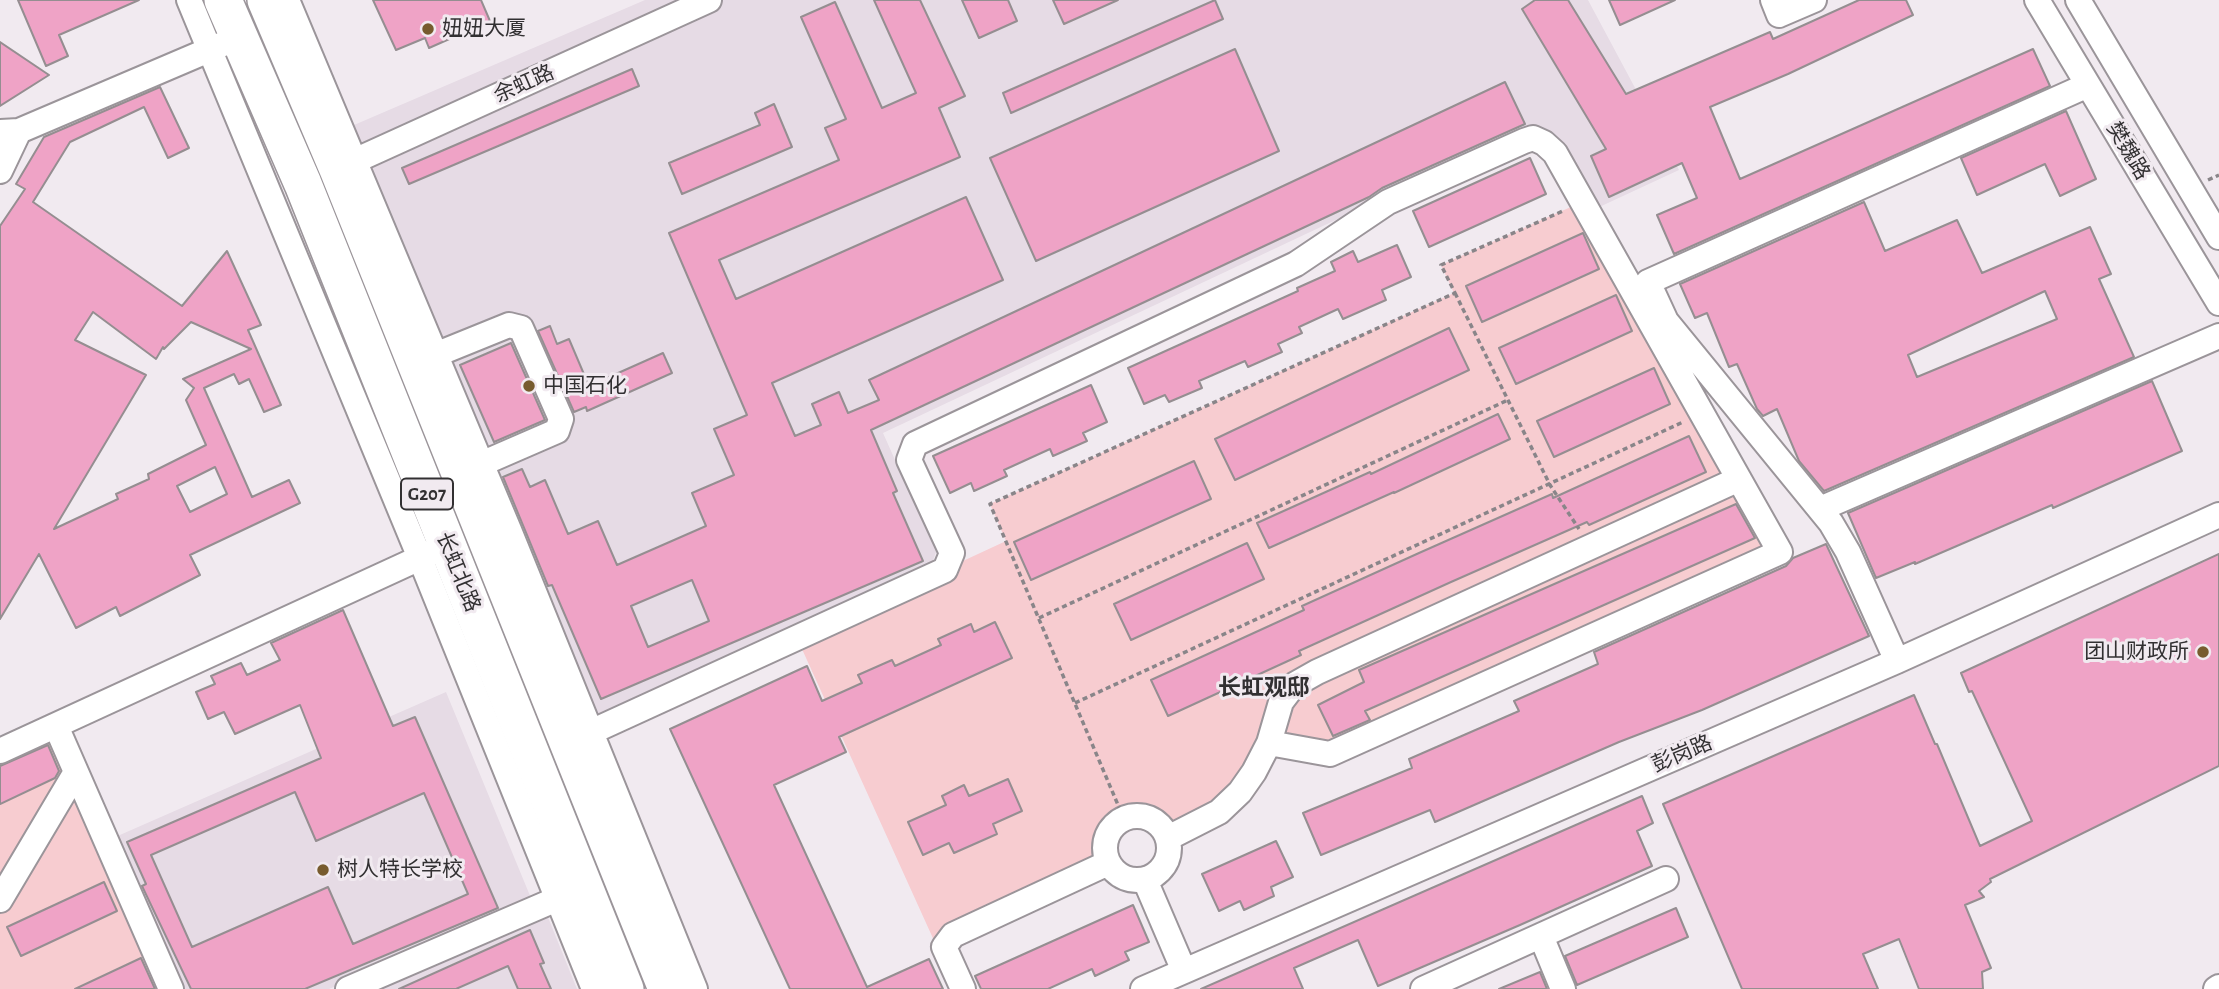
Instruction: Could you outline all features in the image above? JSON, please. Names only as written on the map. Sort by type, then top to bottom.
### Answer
[{"type":"highway","name":"长虹北路","points":[[223,0],[224,43],[303,184],[434,552],[571,892],[625,989]]},
{"type":"highway","name":"长虹北路","points":[[266,0],[346,165],[667,989]]},
{"type":"street","points":[[0,171],[9,132],[224,43],[189,0]]},
{"type":"street","points":[[287,0],[346,165],[435,355],[695,989]]},
{"type":"street","name":"余虹路","points":[[346,165],[709,0]]},
{"type":"street","points":[[1773,0],[1779,15],[1814,0]]},
{"type":"street","name":"樊魏路","points":[[2036,0],[2219,303]]},
{"type":"street","name":"樊魏路","points":[[2082,1],[2219,237]]},
{"type":"street","points":[[1897,661],[1849,552],[1820,509],[1666,321],[1648,282],[2088,85]]},
{"type":"street","points":[[591,732],[946,570],[952,553],[909,460],[915,444],[1296,264],[1388,202],[1533,138],[1555,153],[1780,552],[1330,754],[1269,743]]},
{"type":"street","points":[[435,355],[509,325],[522,328],[561,419],[557,431],[481,464]]},
{"type":"street","points":[[1820,509],[2219,336]]},
{"type":"street","points":[[1168,838],[1219,811],[1240,792],[1269,743],[1281,702],[1294,685],[1317,672],[1739,480]]},
{"type":"street","name":"彭岗路","points":[[1143,989],[1897,661],[2219,515]]},
{"type":"street","points":[[0,751],[434,552]]},
{"type":"street","points":[[56,726],[171,989]]},
{"type":"street","points":[[0,900],[76,772]]},
{"type":"street","points":[[1145,817],[1155,821],[1168,838],[1168,859],[1150,878],[1134,881],[1124,878],[1108,863],[1105,842],[1116,824],[1124,819],[1145,817]]},
{"type":"street","points":[[963,989],[944,947],[953,935],[1108,863]]},
{"type":"street","points":[[1150,878],[1189,968]]},
{"type":"street","points":[[1423,989],[1666,880]]},
{"type":"street","points":[[348,989],[571,892],[594,989]]},
{"type":"street","points":[[1541,936],[1563,989]]},
{"type":"path","points":[[1582,202],[1441,265],[1550,485],[1591,547]]},
{"type":"path","points":[[1124,819],[990,504],[1455,292]]},
{"type":"path","points":[[1039,618],[1508,400]]},
{"type":"path","points":[[1075,703],[1702,413]]},
{"type":"shaded area","points":[[645,0],[1588,0],[1679,170],[1595,209],[1550,132],[1529,129],[883,433],[936,552],[931,566],[596,717],[354,125]]},
{"type":"shaded area","points":[[1582,202],[1780,552],[1330,754],[1269,743],[1240,792],[1163,828],[1145,817],[1124,819],[1109,833],[1105,853],[936,945],[797,638],[1006,541],[990,504],[1454,293],[1441,265]]},
{"type":"shaded area","name":"树人特长学校","points":[[446,692],[533,903],[329,989],[176,989],[113,838]]},
{"type":"shaded area","points":[[40,719],[57,741],[166,989],[0,989],[0,737]]},
{"type":"shaded area","points":[[543,905],[577,989],[349,989]]},
{"type":"building","points":[[18,0],[139,0],[59,35],[68,56],[46,66]]},
{"type":"building","name":"妞妞大厦","points":[[373,0],[481,0],[490,21],[429,48],[425,38],[396,50]]},
{"type":"building","points":[[874,0],[920,0],[965,96],[939,108],[960,157],[719,260],[736,299],[966,197],[1003,280],[772,383],[795,436],[821,425],[812,404],[839,392],[848,413],[879,400],[869,380],[1505,82],[1525,124],[1382,188],[1369,197],[871,430],[897,491],[893,493],[923,561],[601,699],[552,585],[548,586],[503,477],[522,469],[530,487],[545,480],[568,534],[598,521],[617,565],[706,526],[692,493],[734,475],[714,429],[747,415],[669,233],[839,160],[825,128],[846,119],[801,17],[835,2],[882,108],[916,93]],"holes":[[[692,580],[709,621],[648,647],[631,606]]]},
{"type":"building","points":[[962,0],[1008,0],[1017,21],[979,38]]},
{"type":"building","points":[[1053,0],[1118,0],[1064,24]]},
{"type":"building","points":[[1215,0],[1223,19],[1011,113],[1003,93]]},
{"type":"building","points":[[1535,0],[1568,0],[1626,94],[1770,32],[1773,39],[1859,0],[1906,0],[1913,15],[1788,74],[1710,107],[1740,179],[2033,49],[2050,86],[1674,254],[1657,215],[1697,198],[1682,163],[1609,197],[1591,156],[1606,149],[1522,9]]},
{"type":"building","points":[[1609,0],[1675,0],[1620,25]]},
{"type":"building","points":[[0,42],[49,75],[0,106]]},
{"type":"building","points":[[1235,49],[1279,151],[1036,261],[990,158]]},
{"type":"building","points":[[632,69],[639,86],[409,184],[402,168]]},
{"type":"building","points":[[160,87],[189,148],[168,158],[144,107],[70,142],[33,202],[182,306],[227,251],[261,325],[248,330],[281,405],[264,412],[249,379],[239,384],[234,374],[204,388],[252,497],[289,480],[300,503],[190,555],[200,575],[120,616],[116,607],[76,628],[39,554],[0,619],[0,226],[25,189],[16,184],[44,137]],"holes":[[[93,312],[156,359],[163,347],[164,349],[191,322],[251,349],[183,379],[194,388],[186,400],[206,445],[148,474],[149,479],[116,494],[118,499],[54,529],[146,375],[75,340]],[[215,467],[227,494],[190,512],[177,486]]]},
{"type":"building","points":[[774,104],[792,147],[682,194],[669,163],[760,125],[755,113]]},
{"type":"building","points":[[2066,111],[2096,179],[2060,196],[2045,164],[1977,195],[1961,158]]},
{"type":"building","points":[[1530,158],[1546,194],[1429,247],[1413,211]]},
{"type":"building","points":[[1864,202],[1885,251],[1957,220],[1982,273],[2090,227],[2111,274],[2099,279],[2134,357],[1824,491],[1799,461],[1777,409],[1763,416],[1757,409],[1737,364],[1729,367],[1707,313],[1695,318],[1680,284]],"holes":[[[2045,291],[2057,319],[1917,377],[1908,355]]]},
{"type":"building","points":[[1583,233],[1599,269],[1482,322],[1466,286]]},
{"type":"building","points":[[1397,245],[1411,277],[1382,290],[1386,300],[1343,319],[1338,309],[1299,327],[1302,333],[1278,344],[1282,352],[1248,367],[1245,361],[1199,381],[1202,388],[1169,402],[1165,395],[1144,404],[1128,368],[1298,291],[1297,288],[1335,271],[1331,262],[1353,251],[1358,262]]},
{"type":"building","points":[[1616,295],[1632,331],[1516,384],[1499,348]]},
{"type":"building","points":[[550,326],[557,344],[569,339],[589,386],[663,353],[672,373],[587,411],[586,407],[574,412],[538,331]]},
{"type":"building","points":[[1449,328],[1469,370],[1235,480],[1215,439]]},
{"type":"building","points":[[511,343],[545,420],[494,442],[460,365]]},
{"type":"building","points":[[1654,368],[1670,404],[1554,457],[1537,421]]},
{"type":"building","points":[[2152,381],[2182,451],[2053,508],[2052,505],[1876,578],[1848,513]]},
{"type":"building","points":[[1091,385],[1107,422],[1083,433],[1087,441],[1053,456],[1050,449],[1004,470],[1007,476],[974,491],[971,483],[950,493],[933,456]]},
{"type":"building","points":[[1498,414],[1510,439],[1269,548],[1257,523],[1370,472],[1371,474]]},
{"type":"building","points":[[1689,436],[1706,472],[1589,525],[1587,522],[1451,582],[1299,651],[1301,655],[1168,716],[1151,680],[1304,610],[1302,606]]},
{"type":"building","points":[[1194,461],[1211,499],[1031,580],[1014,542]]},
{"type":"building","points":[[1736,504],[1755,538],[1365,711],[1370,720],[1333,736],[1318,705],[1364,682],[1359,670]]},
{"type":"building","points":[[1247,543],[1264,579],[1131,640],[1114,604]]},
{"type":"building","points":[[1826,544],[1869,636],[1702,710],[1619,742],[1435,822],[1430,810],[1321,855],[1303,813],[1412,768],[1409,759],[1519,711],[1514,701],[1598,664],[1594,652],[1786,566],[1793,558]]},
{"type":"building","points":[[2219,554],[2219,766],[1990,879],[1991,882],[1979,891],[1984,897],[1965,905],[1991,968],[1982,972],[1983,989],[1919,989],[1899,939],[1863,954],[1878,989],[1742,989],[1663,804],[1914,695],[1980,846],[2032,821],[1972,691],[1969,692],[1961,673]]},
{"type":"building","points":[[343,610],[393,726],[415,717],[498,908],[305,989],[191,989],[142,886],[146,884],[127,842],[321,758],[300,705],[235,734],[224,712],[208,719],[196,692],[215,684],[211,676],[241,663],[247,675],[280,660],[271,643]],"holes":[[[295,792],[316,841],[424,793],[468,894],[353,944],[328,887],[192,947],[151,855]]]},
{"type":"building","points":[[995,622],[1012,658],[839,737],[846,752],[774,785],[867,987],[929,959],[943,989],[790,989],[670,729],[807,666],[822,701],[862,683],[858,675],[892,660],[895,666],[941,645],[938,639],[971,624],[974,632]]},
{"type":"building","points":[[48,745],[59,771],[55,778],[0,804],[0,766]]},
{"type":"building","points":[[1008,779],[1022,811],[993,824],[997,834],[954,853],[949,843],[923,855],[908,822],[946,805],[942,796],[964,785],[969,796]]},
{"type":"building","points":[[1642,796],[1653,823],[1637,831],[1652,866],[1520,925],[1378,986],[1358,940],[1294,968],[1303,989],[1201,989]]},
{"type":"building","points":[[1276,841],[1293,877],[1271,887],[1274,896],[1244,910],[1240,901],[1219,911],[1202,874]]},
{"type":"building","points":[[104,882],[117,911],[21,956],[7,927]]},
{"type":"building","points":[[1133,905],[1149,942],[1125,952],[1129,960],[1095,976],[1092,969],[1048,989],[981,989],[975,976]]},
{"type":"building","points":[[1676,908],[1688,937],[1577,985],[1565,956]]},
{"type":"building","points":[[530,930],[544,963],[540,964],[551,989],[518,989],[508,966],[456,989],[399,989]]},
{"type":"building","points":[[141,958],[155,989],[75,989]]},
{"type":"building","points":[[1540,972],[1547,989],[1499,989]]},
{"type":"place","name":"妞妞大厦","points":[[428,29]]},
{"type":"place","name":"中国石化","points":[[529,386]]},
{"type":"place","name":"团山财政所","points":[[2203,652]]},
{"type":"place","name":"树人特长学校","points":[[323,870]]},
{"type":"district","name":"长虹观邸","points":[[1264,688]]}]
